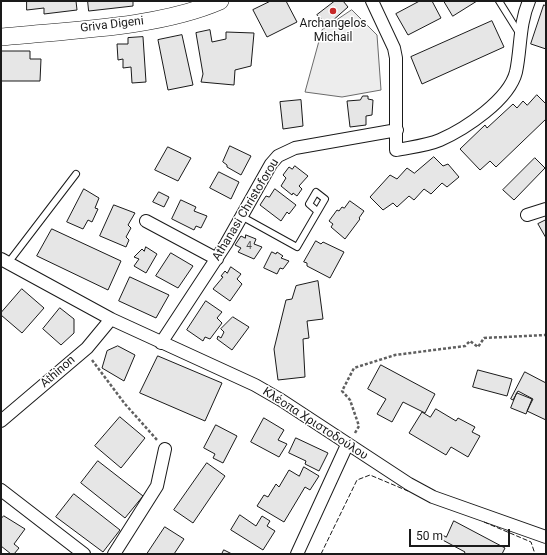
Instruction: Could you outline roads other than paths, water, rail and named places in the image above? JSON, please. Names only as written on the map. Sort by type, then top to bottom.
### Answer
[{"type":"main road","name":"Griva Digeni","points":[[1,37],[106,27],[157,19],[199,9],[219,1]]},
{"type":"street","points":[[372,1],[392,44],[396,58],[396,150],[422,146],[441,140],[480,116],[494,104],[512,83],[516,73],[520,35],[529,1]]},
{"type":"street","name":"Athanasi Christoforou","points":[[161,343],[217,259],[271,164],[278,156],[295,148],[397,130]]},
{"type":"street","points":[[527,215],[546,209]]},
{"type":"street","points":[[146,221],[217,259]]},
{"type":"street","name":"Κλέοπα Χριστοδούλου","points":[[5,261],[111,319],[255,385],[281,400],[347,445],[409,484],[434,497],[546,537]]},
{"type":"street","name":"Athinon","points":[[1,421],[84,350],[100,334],[111,319]]},
{"type":"street","points":[[297,554],[347,445]]},
{"type":"street","points":[[114,554],[157,486],[165,449]]},
{"type":"street","points":[[1,490],[84,554]]},
{"type":"lane","points":[[499,1],[520,35]]},
{"type":"lane","points":[[5,261],[76,174]]},
{"type":"lane","points":[[241,216],[297,247],[317,211]]},
{"type":"place","name":"Archangelos Michail","points":[[333,11]]}]
